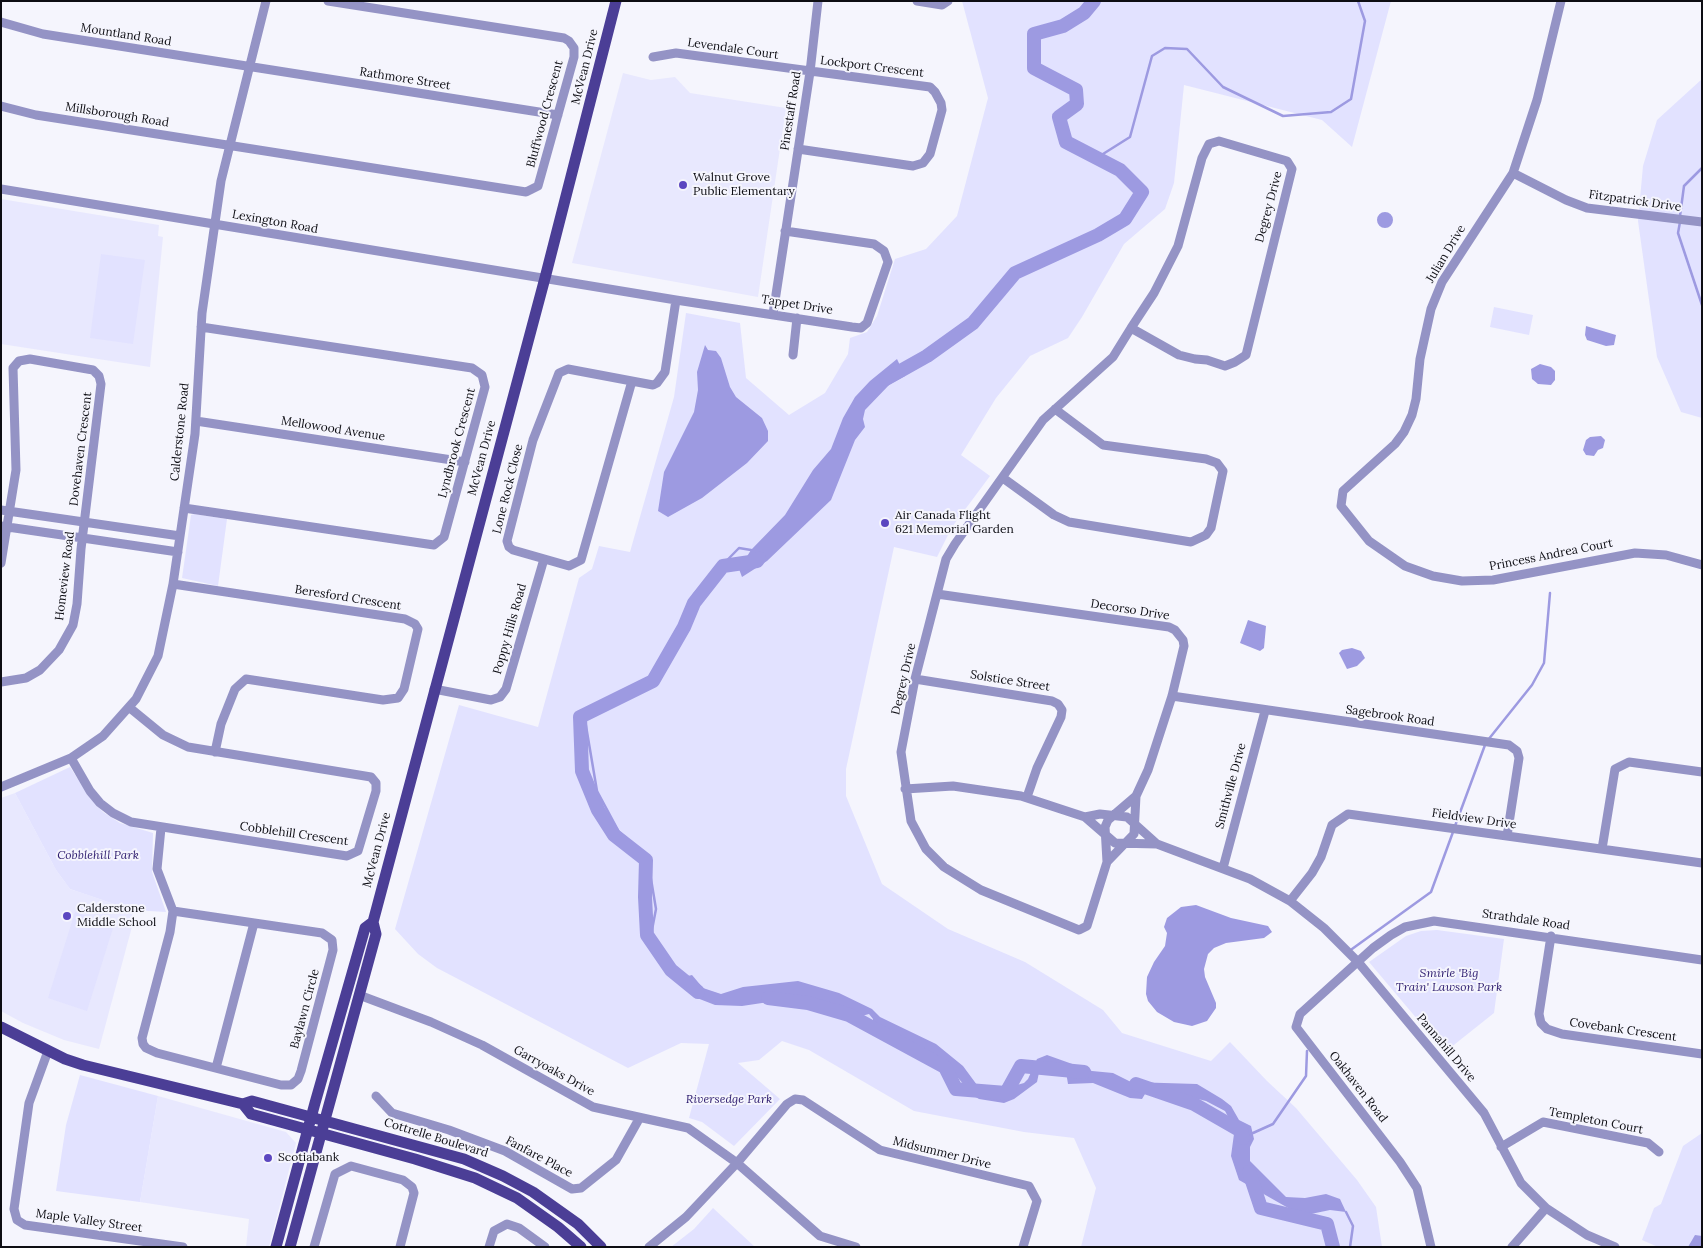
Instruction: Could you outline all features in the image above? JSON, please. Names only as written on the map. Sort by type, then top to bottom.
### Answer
[{"type":"main road","name":"McVean Drive","points":[[290,1247],[376,934],[372,922],[545,278],[616,1]]},
{"type":"main road","name":"McVean Drive","points":[[276,1247],[365,928],[372,922]]},
{"type":"main road","name":"Cottrelle Boulevard","points":[[1,1027],[48,1051],[83,1065],[243,1104],[252,1101],[436,1151],[486,1167],[533,1192],[559,1210],[602,1247]]},
{"type":"main road","name":"Cottrelle Boulevard","points":[[243,1104],[251,1114],[415,1159],[475,1178],[517,1198],[558,1227],[581,1247]]},
{"type":"street","name":"Calderstone Road","points":[[1,787],[72,758],[103,736],[130,708],[143,689],[158,656],[173,584],[196,421],[201,327],[215,224],[229,146],[266,1]]},
{"type":"street","name":"Bluffwood Crescent","points":[[229,146],[529,191],[535,189],[540,182],[574,57],[572,45],[564,38],[328,1]]},
{"type":"street","name":"Pinestaff Road","points":[[773,314],[810,72],[818,1]]},
{"type":"street","points":[[917,1],[942,4],[948,1]]},
{"type":"street","name":"Julian Drive","points":[[1341,506],[1343,491],[1395,444],[1404,432],[1416,399],[1424,339],[1431,308],[1442,282],[1513,173],[1537,100],[1561,1]]},
{"type":"street","name":"Mountland Road","points":[[1,22],[43,34],[249,68]]},
{"type":"street","name":"Levendale Court","points":[[654,57],[676,53],[810,72]]},
{"type":"street","name":"Rathmore Street","points":[[249,68],[558,115]]},
{"type":"street","name":"Lockport Crescent","points":[[798,149],[913,166],[918,165],[923,163],[930,154],[942,110],[939,97],[930,88],[810,72]]},
{"type":"street","name":"Millsborough Road","points":[[1,106],[36,115],[229,146]]},
{"type":"street","name":"Degrey Drive","points":[[1106,834],[1107,862],[1087,926],[1079,930],[981,890],[944,867],[926,849],[911,821],[901,752],[915,679],[946,559],[1044,420],[1113,357],[1131,328],[1154,293],[1178,246],[1202,158],[1209,144],[1220,141],[1287,161],[1292,169],[1246,355],[1225,366],[1207,360],[1195,359],[1179,354],[1131,328]]},
{"type":"street","name":"Fitzpatrick Drive","points":[[1513,173],[1566,200],[1587,208],[1702,222]]},
{"type":"street","name":"Lexington Road","points":[[1,189],[545,278]]},
{"type":"street","name":"Tappet Drive","points":[[545,278],[861,328],[867,323],[888,262],[884,251],[874,244],[785,231]]},
{"type":"street","name":"Lone Rock Close","points":[[632,381],[584,556],[578,563],[569,566],[508,547],[507,541],[533,440],[555,379],[559,373],[568,370],[653,384],[664,377],[676,300]]},
{"type":"street","points":[[793,355],[797,318]]},
{"type":"street","name":"Lyndbrook Crescent","points":[[184,508],[430,546],[444,537],[485,387],[485,380],[478,370],[472,368],[201,327]]},
{"type":"street","name":"Dovehaven Crescent","points":[[6,510],[16,456],[12,374],[15,364],[19,361],[30,359],[90,368],[100,376],[101,384],[84,522]]},
{"type":"street","points":[[1003,478],[1054,515],[1069,522],[1191,542],[1206,535],[1211,528],[1223,471],[1217,463],[1206,458],[1103,445],[1055,409]]},
{"type":"street","name":"Mellowood Avenue","points":[[196,421],[465,462]]},
{"type":"street","name":"Princess Andrea Court","points":[[1341,506],[1369,541],[1405,566],[1432,576],[1462,581],[1493,580],[1635,553],[1666,555],[1702,565]]},
{"type":"street","points":[[1,563],[6,510],[180,536]]},
{"type":"street","name":"Homeview Road","points":[[1,682],[26,678],[40,670],[50,662],[66,640],[75,616],[84,522]]},
{"type":"street","points":[[5,526],[178,552]]},
{"type":"street","name":"Poppy Hills Road","points":[[434,688],[491,700],[500,696],[506,689],[544,559]]},
{"type":"street","name":"Beresford Crescent","points":[[173,584],[405,619],[415,624],[418,628],[404,689],[398,698],[383,700],[246,679],[235,689],[221,724],[215,752]]},
{"type":"street","name":"Decorso Drive","points":[[937,594],[1169,627],[1179,634],[1184,646],[1172,696],[1148,770],[1136,796],[1115,816]]},
{"type":"street","name":"Solstice Street","points":[[915,679],[1052,701],[1058,704],[1062,710],[1061,717],[1037,768],[1027,798]]},
{"type":"street","name":"Sagebrook Road","points":[[1172,696],[1508,745],[1517,751],[1519,758],[1507,836]]},
{"type":"street","name":"Cobblehill Crescent","points":[[72,758],[90,791],[106,808],[132,822],[348,856],[358,851],[376,792],[376,783],[371,777],[188,747],[173,741],[130,708]]},
{"type":"street","name":"Smithville Drive","points":[[1223,868],[1253,748],[1265,711]]},
{"type":"street","points":[[1602,849],[1615,769],[1629,762],[1702,772]]},
{"type":"street","name":"Pannahill Drive","points":[[905,789],[954,786],[987,789],[1027,798],[1085,816],[1126,816],[1157,844]]},
{"type":"street","points":[[1124,844],[1132,839],[1135,824],[1136,796]]},
{"type":"street","name":"Fieldview Drive","points":[[1290,901],[1312,873],[1321,856],[1332,825],[1348,814],[1702,862]]},
{"type":"street","name":"Pannahill Drive","points":[[1085,816],[1106,834],[1111,841],[1124,844],[1157,844],[1223,868],[1290,901],[1324,928],[1358,962],[1484,1113],[1520,1183],[1546,1208],[1587,1235],[1615,1247]]},
{"type":"street","points":[[1106,834],[1105,828],[1108,820],[1115,816]]},
{"type":"street","points":[[161,828],[157,869],[173,911]]},
{"type":"street","name":"Degrey Drive","points":[[1107,862],[1124,844]]},
{"type":"street","name":"Baylawn Circle","points":[[173,911],[328,935],[333,944],[304,1062],[298,1079],[286,1086],[152,1051],[144,1046],[142,1041],[173,911]]},
{"type":"street","name":"Strathdale Road","points":[[1358,962],[1374,948],[1405,928],[1427,922],[1445,922],[1551,936],[1702,960]]},
{"type":"street","points":[[216,1068],[254,923]]},
{"type":"street","name":"Covebank Crescent","points":[[1551,936],[1539,1014],[1541,1023],[1548,1029],[1562,1034],[1702,1054]]},
{"type":"street","name":"Oakhaven Road","points":[[1358,962],[1300,1014],[1296,1027],[1400,1162],[1417,1188],[1431,1247]]},
{"type":"street","name":"Garryoaks Drive","points":[[359,995],[431,1022],[482,1046],[593,1107],[639,1119],[688,1128],[737,1163]]},
{"type":"street","name":"Maple Valley Street","points":[[48,1051],[29,1103],[14,1209],[17,1220],[25,1225],[183,1247]]},
{"type":"street","name":"Fanfare Place","points":[[376,1096],[392,1113],[450,1130],[505,1151],[572,1188],[581,1188],[616,1160],[639,1119]]},
{"type":"street","name":"Midsummer Drive","points":[[649,1247],[686,1217],[737,1163],[786,1104],[795,1099],[803,1100],[880,1150],[1028,1186],[1037,1201],[1023,1247]]},
{"type":"street","name":"Templeton Court","points":[[1501,1147],[1543,1122],[1648,1143],[1659,1152]]},
{"type":"street","points":[[737,1163],[820,1236],[856,1247]]},
{"type":"street","points":[[314,1247],[335,1174],[351,1166],[403,1180],[412,1187],[414,1193],[400,1247]]},
{"type":"street","points":[[1512,1247],[1546,1208]]},
{"type":"street","points":[[489,1247],[494,1231],[507,1224],[519,1228],[545,1247]]},
{"type":"shaded area","name":"Walnut Grove Public Elementary","points":[[623,73],[651,80],[675,77],[690,93],[786,108],[758,297],[572,263]]},
{"type":"shaded area","points":[[1,199],[159,225],[158,236],[163,237],[150,367],[1,344]]},
{"type":"shaded area","points":[[1385,212],[1391,214],[1393,220],[1391,226],[1385,228],[1379,226],[1377,220],[1379,214]]},
{"type":"shaded area","points":[[1586,326],[1616,335],[1614,345],[1606,346],[1587,340],[1585,335]]},
{"type":"shaded area","points":[[705,345],[708,350],[716,351],[721,358],[730,387],[736,397],[762,418],[768,431],[768,441],[747,463],[702,498],[668,517],[658,511],[664,472],[694,412],[698,390],[697,372]]},
{"type":"shaded area","points":[[897,359],[905,376],[890,384],[865,410],[863,419],[865,427],[855,440],[831,500],[767,561],[742,577],[739,569],[751,550],[785,515],[813,470],[831,449],[843,418],[855,397],[870,381]]},
{"type":"shaded area","points":[[1540,364],[1551,367],[1555,371],[1555,380],[1551,385],[1538,384],[1532,379],[1531,369]]},
{"type":"shaded area","points":[[1601,436],[1605,440],[1603,448],[1598,450],[1594,456],[1586,455],[1583,450],[1586,440],[1590,437]]},
{"type":"shaded area","points":[[1248,620],[1266,626],[1264,648],[1260,651],[1240,643]]},
{"type":"shaded area","points":[[1352,648],[1361,651],[1365,658],[1357,666],[1347,669],[1339,653],[1342,650]]},
{"type":"shaded area","name":"Calderstone Middle School","points":[[15,793],[56,870],[70,889],[132,910],[133,923],[99,1049],[64,1040],[23,1023],[1,1011],[1,798]]},
{"type":"shaded area","points":[[1196,905],[1231,918],[1268,926],[1272,932],[1264,938],[1226,943],[1214,948],[1208,954],[1204,969],[1205,977],[1216,1003],[1216,1008],[1207,1021],[1192,1026],[1174,1022],[1157,1012],[1148,1001],[1146,994],[1147,977],[1165,946],[1167,933],[1164,927],[1167,918],[1181,907]]},
{"type":"shaded area","points":[[692,975],[703,988],[721,994],[743,987],[798,981],[839,993],[872,1009],[880,1017],[936,1044],[963,1066],[977,1085],[992,1092],[1024,1083],[1028,1079],[1037,1059],[1047,1055],[1092,1071],[1113,1073],[1131,1082],[1197,1084],[1231,1106],[1239,1120],[1251,1126],[1254,1139],[1250,1147],[1250,1161],[1286,1197],[1305,1198],[1326,1194],[1340,1199],[1346,1212],[1330,1210],[1306,1215],[1290,1209],[1239,1180],[1231,1156],[1234,1134],[1231,1122],[1225,1111],[1206,1101],[1155,1088],[1145,1094],[1142,1099],[1130,1098],[1093,1083],[1068,1084],[1066,1072],[1058,1065],[1047,1065],[1040,1068],[1037,1082],[1014,1099],[1004,1103],[979,1099],[974,1096],[950,1069],[931,1055],[873,1026],[873,1019],[869,1014],[858,1017],[832,1004],[802,997],[742,1006],[715,1005],[697,998],[685,984],[684,977]]},
{"type":"shaded area","points":[[158,1096],[286,1132],[296,1143],[269,1247],[246,1247],[249,1219],[140,1202]]},
{"type":"shaded area","points":[[1695,1235],[1702,1236],[1702,1247],[1688,1247]]},
{"type":"green space","name":"Riversedge Park","points":[[962,1],[1391,1],[1352,147],[1322,120],[1184,85],[1174,183],[1165,209],[1124,244],[1068,338],[1030,356],[996,398],[961,455],[990,476],[952,527],[937,557],[894,547],[846,769],[846,796],[882,884],[948,929],[1025,962],[1103,1010],[1122,1033],[1211,1061],[1230,1042],[1296,1108],[1357,1180],[1376,1207],[1382,1247],[1081,1247],[1096,1188],[1074,1138],[1024,1132],[914,1111],[809,1050],[782,1041],[759,1060],[738,1063],[780,1099],[734,1146],[702,1122],[689,1118],[709,1044],[681,1043],[628,1068],[437,968],[418,954],[395,929],[459,705],[538,727],[579,578],[592,569],[599,546],[630,552],[674,397],[686,313],[740,323],[746,378],[789,415],[825,393],[848,354],[850,338],[867,332],[877,316],[895,259],[926,249],[957,216],[988,98]]},
{"type":"green space","points":[[1702,79],[1702,418],[1681,412],[1657,357],[1638,221],[1643,166],[1657,120]]},
{"type":"green space","points":[[101,254],[145,260],[133,344],[90,338]]},
{"type":"green space","points":[[1494,307],[1533,315],[1529,335],[1490,327]]},
{"type":"green space","points":[[191,515],[227,519],[218,586],[182,578]]},
{"type":"green space","name":"Cobblehill Park","points":[[70,767],[92,800],[103,812],[120,823],[153,833],[152,872],[166,912],[132,910],[70,889],[56,870],[15,793]]},
{"type":"green space","points":[[75,912],[114,925],[87,1011],[48,998]]},
{"type":"green space","name":"Smirle 'Big Train' Lawson Park","points":[[1437,930],[1504,939],[1494,1013],[1445,1052],[1369,962],[1406,936],[1421,931]]},
{"type":"green space","points":[[80,1075],[158,1096],[140,1202],[56,1191],[66,1125]]},
{"type":"green space","points":[[1702,1133],[1702,1247],[1658,1247],[1642,1240],[1654,1208],[1661,1204],[1683,1146]]},
{"type":"green space","points":[[713,1208],[755,1247],[671,1247],[694,1229]]},
{"type":"waterway","points":[[886,379],[927,356],[973,323],[1015,273],[1098,235],[1125,219],[1142,192],[1120,170],[1066,142],[1059,117],[1077,104],[1076,90],[1034,68],[1034,34],[1063,26],[1084,13],[1094,1]]},
{"type":"waterway","points":[[1095,159],[1130,137],[1152,56],[1165,48],[1187,49],[1223,87],[1283,116],[1331,112],[1351,99],[1365,21],[1358,1]]},
{"type":"waterway","points":[[1680,216],[1684,186],[1702,168]]},
{"type":"waterway","points":[[1680,222],[1678,233],[1702,305]]},
{"type":"waterway","points":[[684,977],[656,944],[651,935],[656,909],[651,879],[642,852],[619,832],[597,791],[585,720],[591,710],[606,700],[634,690],[658,675],[673,656],[686,625],[694,594],[739,548],[751,550]]},
{"type":"waterway","points":[[698,992],[671,970],[647,935],[646,860],[614,835],[598,810],[582,771],[580,717],[653,681],[684,627],[694,603],[723,566],[757,561],[759,558]]},
{"type":"waterway","points":[[1488,740],[1532,685],[1544,663],[1550,593]]},
{"type":"waterway","points":[[1455,826],[1485,745]]},
{"type":"waterway","points":[[1352,949],[1431,892],[1453,832]]},
{"type":"waterway","points":[[768,998],[808,1003],[849,1015],[945,1067],[956,1089],[1006,1093],[1021,1066],[1084,1072]]},
{"type":"waterway","points":[[1253,1133],[1273,1124],[1306,1076],[1307,1051]]},
{"type":"waterway","points":[[1136,1084],[1194,1104],[1241,1131],[1243,1138]]},
{"type":"waterway","points":[[1249,1172],[1261,1208],[1327,1224],[1333,1247]]},
{"type":"waterway","points":[[1346,1212],[1353,1226],[1350,1247]]},
{"type":"place","name":"Walnut Grove Public Elementary","points":[[683,185]]},
{"type":"place","name":"Air Canada Flight 621 Memorial Garden","points":[[885,523]]},
{"type":"place","name":"Calderstone Middle School","points":[[67,916]]},
{"type":"place","name":"Scotiabank","points":[[268,1158]]}]
